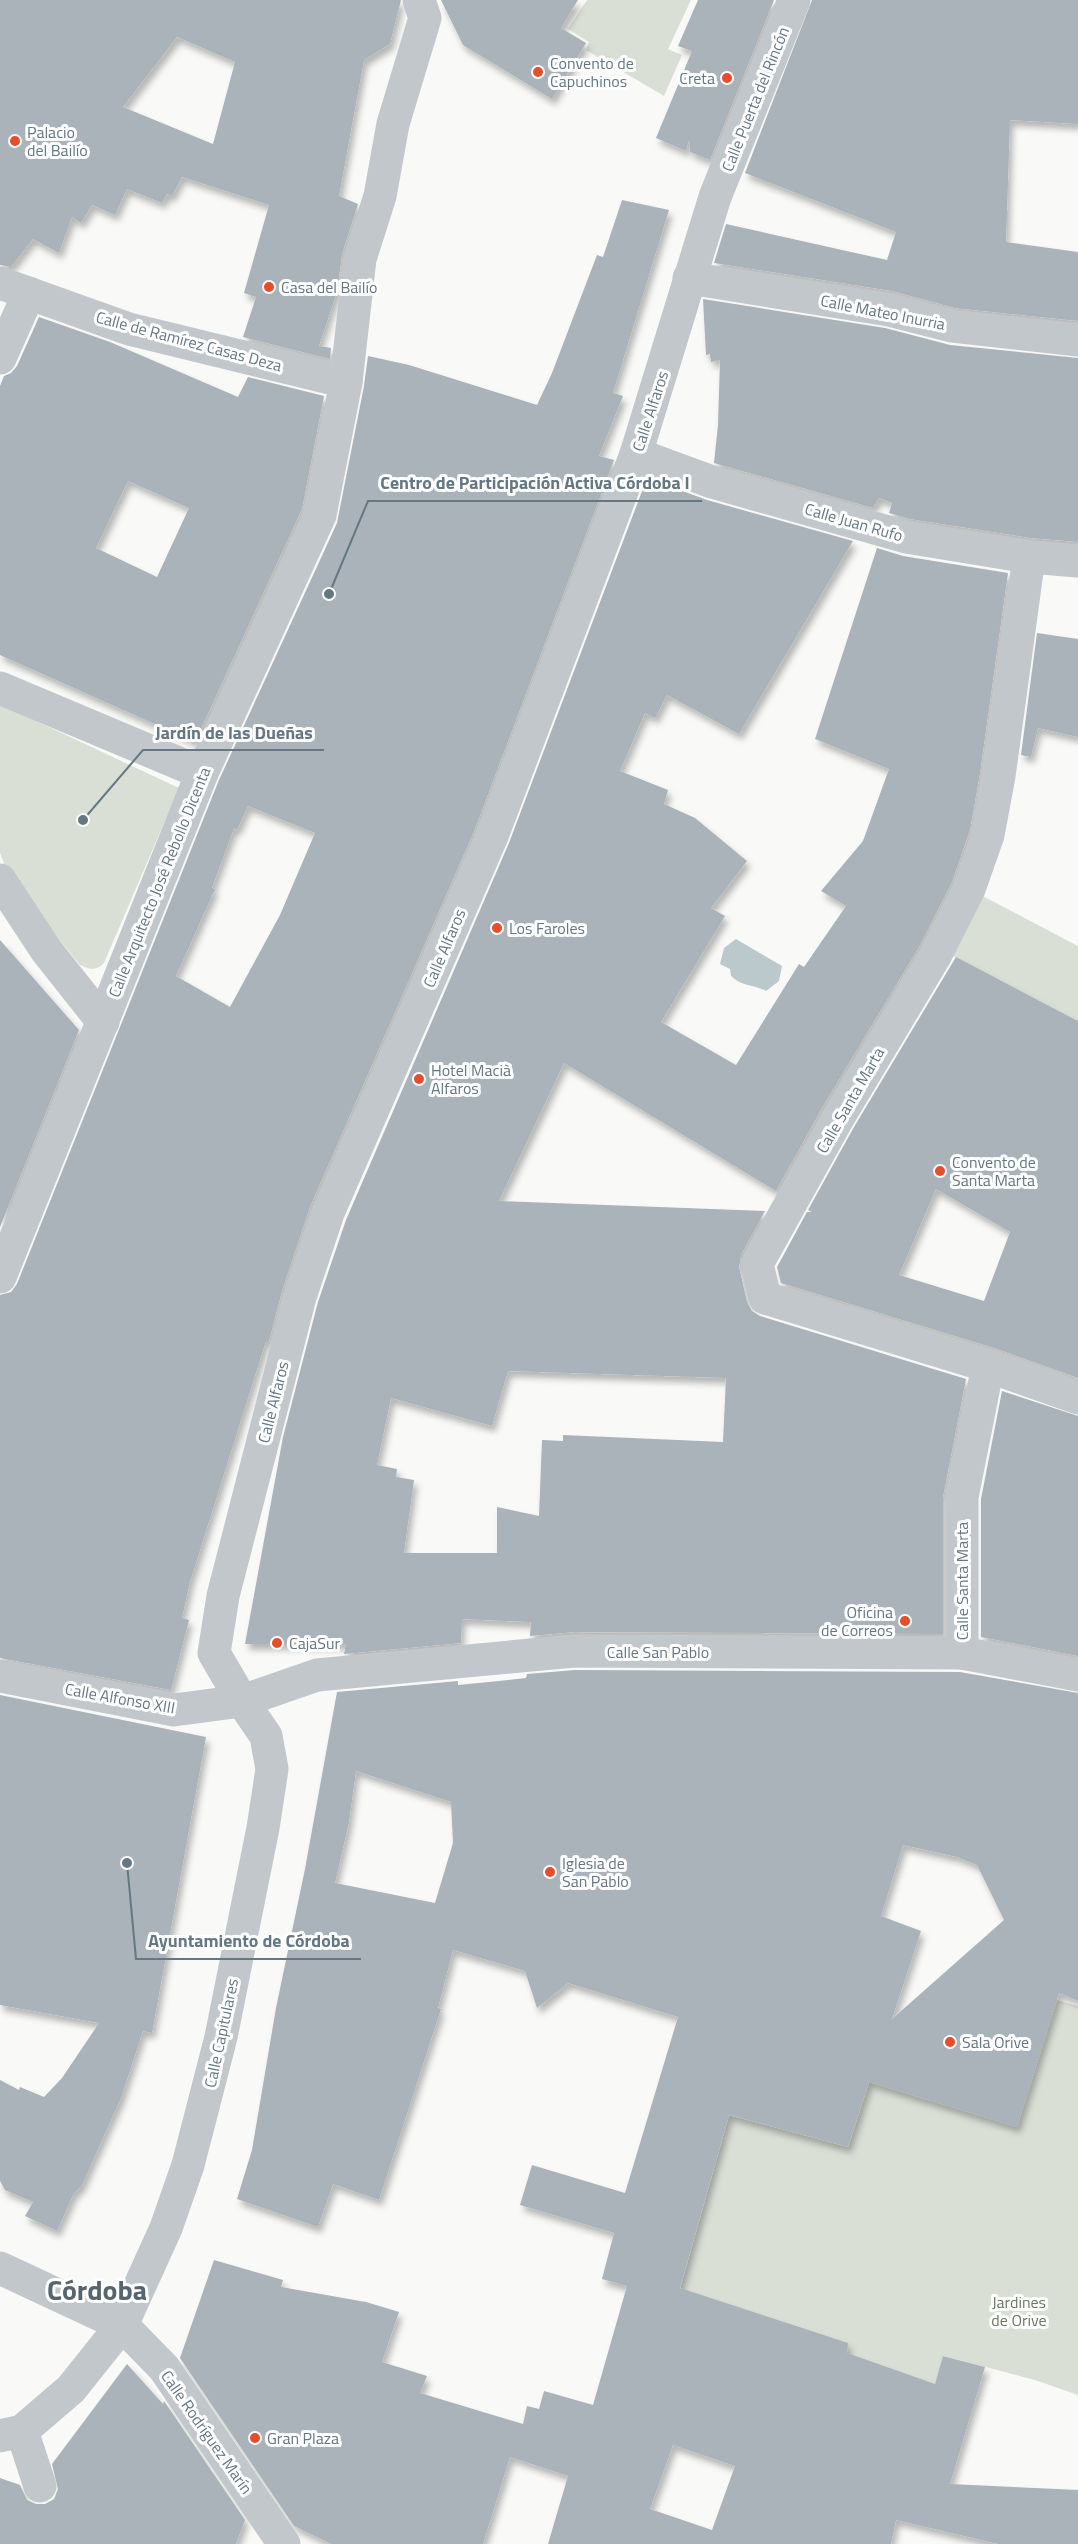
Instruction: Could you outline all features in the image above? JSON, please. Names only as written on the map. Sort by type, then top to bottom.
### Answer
[{"type":"street","name":"Calle Arquitecto José Rebollo Dicenta","points":[[0,1276],[202,773],[320,515],[346,382],[360,259],[380,196],[393,124],[424,18],[419,0]]},
{"type":"street","name":"Calle Puerta del Rincón","points":[[715,197],[794,0]]},
{"type":"street","name":"Calle Alfaros","points":[[242,1701],[214,1653],[226,1582],[300,1297],[328,1213],[492,837],[636,454],[715,197]]},
{"type":"street","name":"Calle Mateo Inurria","points":[[689,278],[889,310],[952,326],[1078,340]]},
{"type":"street","name":"Calle de Ramírez Casas Deza","points":[[15,288],[129,329],[346,382]]},
{"type":"street","points":[[0,358],[15,288]]},
{"type":"street","name":"Calle Juan Rufo","points":[[636,454],[712,482],[906,537],[1029,557],[1078,561]]},
{"type":"street","name":"Calle Santa Marta","points":[[1029,557],[999,776],[988,835],[969,890],[935,956],[838,1118],[757,1264],[765,1298],[988,1366],[1078,1398]]},
{"type":"street","points":[[0,688],[202,773]]},
{"type":"street","points":[[0,880],[46,950],[103,1022]]},
{"type":"street","name":"Calle Santa Marta","points":[[962,1653],[962,1497],[988,1366]]},
{"type":"street","name":"Calle San Pablo","points":[[242,1701],[317,1675],[574,1651],[962,1653],[1078,1675]]},
{"type":"street","name":"Calle Alfonso XIII","points":[[0,1676],[174,1710],[242,1701]]},
{"type":"street","name":"Calle Capitulares","points":[[11,2433],[71,2389],[122,2325],[166,2228],[191,2154],[221,2037],[263,1828],[272,1768],[266,1736],[242,1701]]},
{"type":"street","points":[[0,2268],[122,2325]]},
{"type":"street","name":"Calle Rodríguez Marín","points":[[122,2325],[164,2368],[284,2544]]},
{"type":"street","points":[[11,2433],[40,2486]]},
{"type":"green space","points":[[587,0],[691,0],[668,49],[682,55],[664,96],[586,50],[589,42],[568,29]]},
{"type":"green space","points":[[0,704],[179,788],[104,963],[96,968],[90,969],[80,965],[11,881],[0,853]]},
{"type":"green space","points":[[973,891],[1078,946],[1078,1021],[945,952]]},
{"type":"green space","name":"Jardines de Orive","points":[[1028,1992],[1078,2006],[1078,2395],[1035,2380],[944,2356],[935,2384],[874,2367],[680,2289],[729,2115],[848,2147],[869,2082]]},
{"type":"shaded area","points":[[736,939],[782,966],[779,981],[766,991],[739,982],[731,976],[730,969],[720,964],[724,948]]},
{"type":"building","points":[[0,0],[401,0],[390,44],[364,60],[339,196],[358,204],[342,254],[337,292],[319,346],[331,348],[330,359],[243,337],[256,297],[244,293],[269,205],[182,177],[172,196],[167,194],[162,203],[127,189],[115,215],[92,205],[81,223],[72,217],[59,253],[33,239],[11,267],[0,265]],"holes":[[[177,37],[235,62],[213,144],[123,107]]]},
{"type":"building","name":"Convento de Capuchinos","points":[[441,0],[578,0],[561,28],[586,43],[552,99],[463,45]]},
{"type":"building","points":[[698,0],[774,0],[710,160],[690,152],[689,140],[686,151],[656,138],[692,51],[678,46]]},
{"type":"building","points":[[812,0],[1078,0],[1078,124],[1010,120],[1006,242],[1078,252],[1078,321],[955,308],[892,291],[714,263],[726,224],[887,260],[896,232],[745,173]]},
{"type":"building","points":[[622,200],[669,210],[613,393],[623,396],[599,456],[614,460],[475,829],[310,1207],[190,1582],[182,1618],[189,1620],[171,1690],[0,1658],[0,1295],[11,1292],[17,1284],[219,780],[337,523],[368,356],[409,365],[537,405],[552,373],[597,255],[603,257]],"holes":[[[248,806],[315,833],[280,915],[230,1007],[176,976],[215,889],[212,888],[234,828],[237,830]]]},
{"type":"building","points":[[703,299],[885,328],[950,345],[1078,358],[1078,542],[1031,538],[910,519],[889,513],[892,503],[879,498],[873,508],[714,463],[720,360],[711,362],[710,354],[706,355]]},
{"type":"building","points":[[39,317],[110,342],[238,397],[248,377],[324,396],[302,509],[195,742],[0,655],[0,386],[4,376],[11,373],[17,366]],"holes":[[[128,481],[189,508],[157,577],[96,548]]]},
{"type":"building","points":[[647,478],[707,500],[853,541],[739,734],[667,695],[655,718],[645,713],[620,771],[668,790],[664,804],[695,818],[747,861],[711,908],[725,916],[661,1022],[736,1065],[799,964],[804,967],[846,906],[821,891],[863,841],[889,769],[815,739],[877,548],[903,556],[1008,573],[970,830],[952,882],[919,947],[822,1108],[776,1191],[564,1063],[499,1201],[765,1211],[741,1255],[739,1267],[747,1302],[752,1311],[760,1316],[966,1379],[943,1497],[943,1634],[574,1632],[530,1636],[531,1622],[462,1619],[461,1643],[344,1654],[346,1644],[245,1644],[283,1437],[318,1302],[346,1220],[509,843]],"holes":[[[508,1371],[726,1378],[723,1442],[563,1435],[563,1441],[542,1440],[539,1516],[497,1507],[497,1553],[404,1553],[414,1480],[396,1477],[397,1469],[377,1465],[391,1398],[492,1426]]]},
{"type":"building","points":[[1037,633],[1078,639],[1078,737],[1038,728],[1031,757],[1021,755]]},
{"type":"building","points":[[0,940],[79,1030],[0,1227]]},
{"type":"building","name":"Convento de Santa Marta","points":[[956,957],[1078,1021],[1078,1378],[994,1348],[781,1283],[777,1267],[807,1212],[812,1212],[808,1210],[854,1127]],"holes":[[[936,1189],[1010,1232],[984,1301],[899,1275]]]},
{"type":"building","points":[[1002,1391],[1078,1416],[1078,1656],[981,1637],[981,1499]]},
{"type":"building","points":[[575,1670],[960,1672],[1078,1693],[1078,2001],[1059,1993],[1017,2127],[869,2082],[848,2147],[729,2115],[680,2288],[848,2343],[847,2353],[935,2384],[943,2356],[985,2367],[950,2484],[1078,2490],[1078,2544],[998,2544],[896,2520],[891,2544],[548,2544],[568,2476],[510,2457],[483,2544],[331,2544],[294,2526],[180,2358],[214,2260],[283,2280],[281,2287],[366,2302],[399,2312],[382,2362],[427,2376],[420,2393],[523,2424],[527,2406],[539,2409],[544,2391],[593,2405],[627,2286],[602,2279],[614,2233],[520,2205],[532,2165],[625,2193],[678,2017],[568,1983],[537,2008],[525,1971],[453,1950],[438,2008],[441,2009],[379,2200],[333,2184],[318,2227],[237,2199],[252,2150],[276,2008],[305,1869],[337,1692],[458,1681],[458,1685],[526,1678],[527,1674]],"holes":[[[356,1771],[451,1802],[453,1843],[435,1903],[335,1883],[349,1822]],[[903,1845],[957,1857],[977,1865],[1004,1920],[892,2019],[921,1931],[881,1916]],[[673,2445],[735,2466],[712,2530],[650,2509]]]},
{"type":"building","points":[[0,1695],[206,1737],[152,2033],[143,2031],[121,2098],[81,2187],[74,2193],[57,2231],[25,2216],[33,2202],[5,2190],[0,2181],[0,2080],[19,2090],[20,2087],[44,2097],[62,2078],[99,2023],[0,2005]]},
{"type":"building","points":[[127,2364],[163,2404],[164,2401],[245,2520],[236,2544],[0,2544],[0,2478],[20,2485],[27,2500],[36,2504],[45,2504],[54,2499],[58,2489],[52,2464]]},
{"type":"place","name":"Convento de Capuchinos","points":[[538,72]]},
{"type":"place","name":"Creta","points":[[727,78]]},
{"type":"place","name":"Palacio del Bailío","points":[[15,141]]},
{"type":"place","name":"Casa del Bailío","points":[[269,287]]},
{"type":"place","name":"Centro de Participación Activa Córdoba I","points":[[329,594]]},
{"type":"place","name":"Jardín de las Dueñas","points":[[83,820]]},
{"type":"place","name":"Los Faroles","points":[[497,928]]},
{"type":"place","name":"Hotel Macià Alfaros","points":[[419,1079]]},
{"type":"place","name":"Convento de Santa Marta","points":[[940,1171]]},
{"type":"place","name":"Oficina de Correos","points":[[905,1621]]},
{"type":"place","name":"CajaSur","points":[[277,1643]]},
{"type":"place","name":"Ayuntamiento de Córdoba","points":[[127,1863]]},
{"type":"place","name":"Iglesia de San Pablo","points":[[550,1872]]},
{"type":"place","name":"Sala Orive","points":[[950,2042]]},
{"type":"place","name":"Gran Plaza","points":[[255,2438]]},
{"type":"district","name":"Córdoba","points":[[97,2290]]}]
